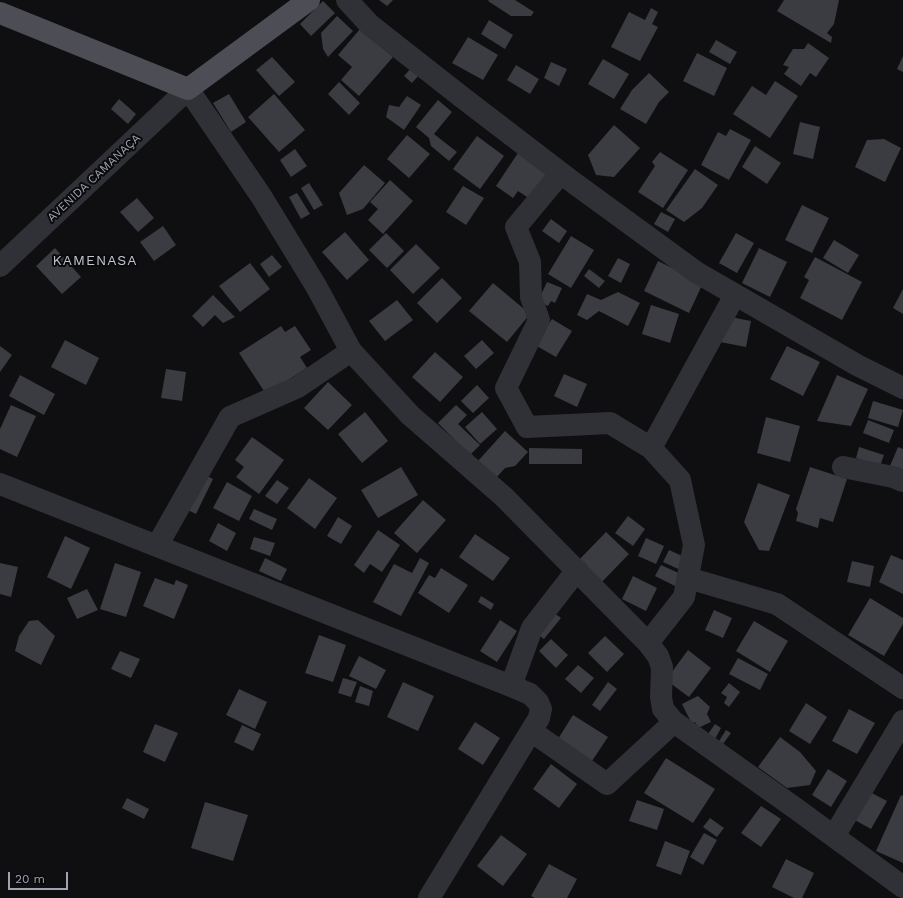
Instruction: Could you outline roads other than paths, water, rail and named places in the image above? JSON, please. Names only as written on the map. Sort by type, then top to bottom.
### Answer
[{"type":"main road","points":[[0,13],[188,90],[309,0]]},
{"type":"street","points":[[347,0],[370,25],[561,173],[696,272],[857,365],[903,388]]},
{"type":"street","name":"AVENIDA CAMANAÇA","points":[[0,266],[188,90]]},
{"type":"street","points":[[188,90],[261,196],[316,286],[351,352],[410,415],[504,497],[648,643],[658,656],[662,667],[661,697],[663,709],[674,722],[903,887]]},
{"type":"street","points":[[561,173],[516,227],[530,262],[531,297],[539,320],[506,388],[528,427],[610,423],[651,448],[680,480],[694,545],[688,578],[684,598],[648,643]]},
{"type":"street","points":[[651,448],[735,295]]},
{"type":"street","points":[[157,546],[230,416],[298,387],[351,352]]},
{"type":"street","points":[[843,467],[893,477],[903,481]]},
{"type":"street","points":[[0,484],[530,694],[538,702],[541,709],[539,718],[429,898]]},
{"type":"street","points":[[511,686],[532,628],[577,570]]},
{"type":"street","points":[[688,578],[777,604],[903,688]]},
{"type":"street","points":[[834,836],[903,721]]},
{"type":"street","points":[[531,730],[607,784],[674,722]]},
{"type":"district","name":"KAMENASA","points":[[95,261]]}]
